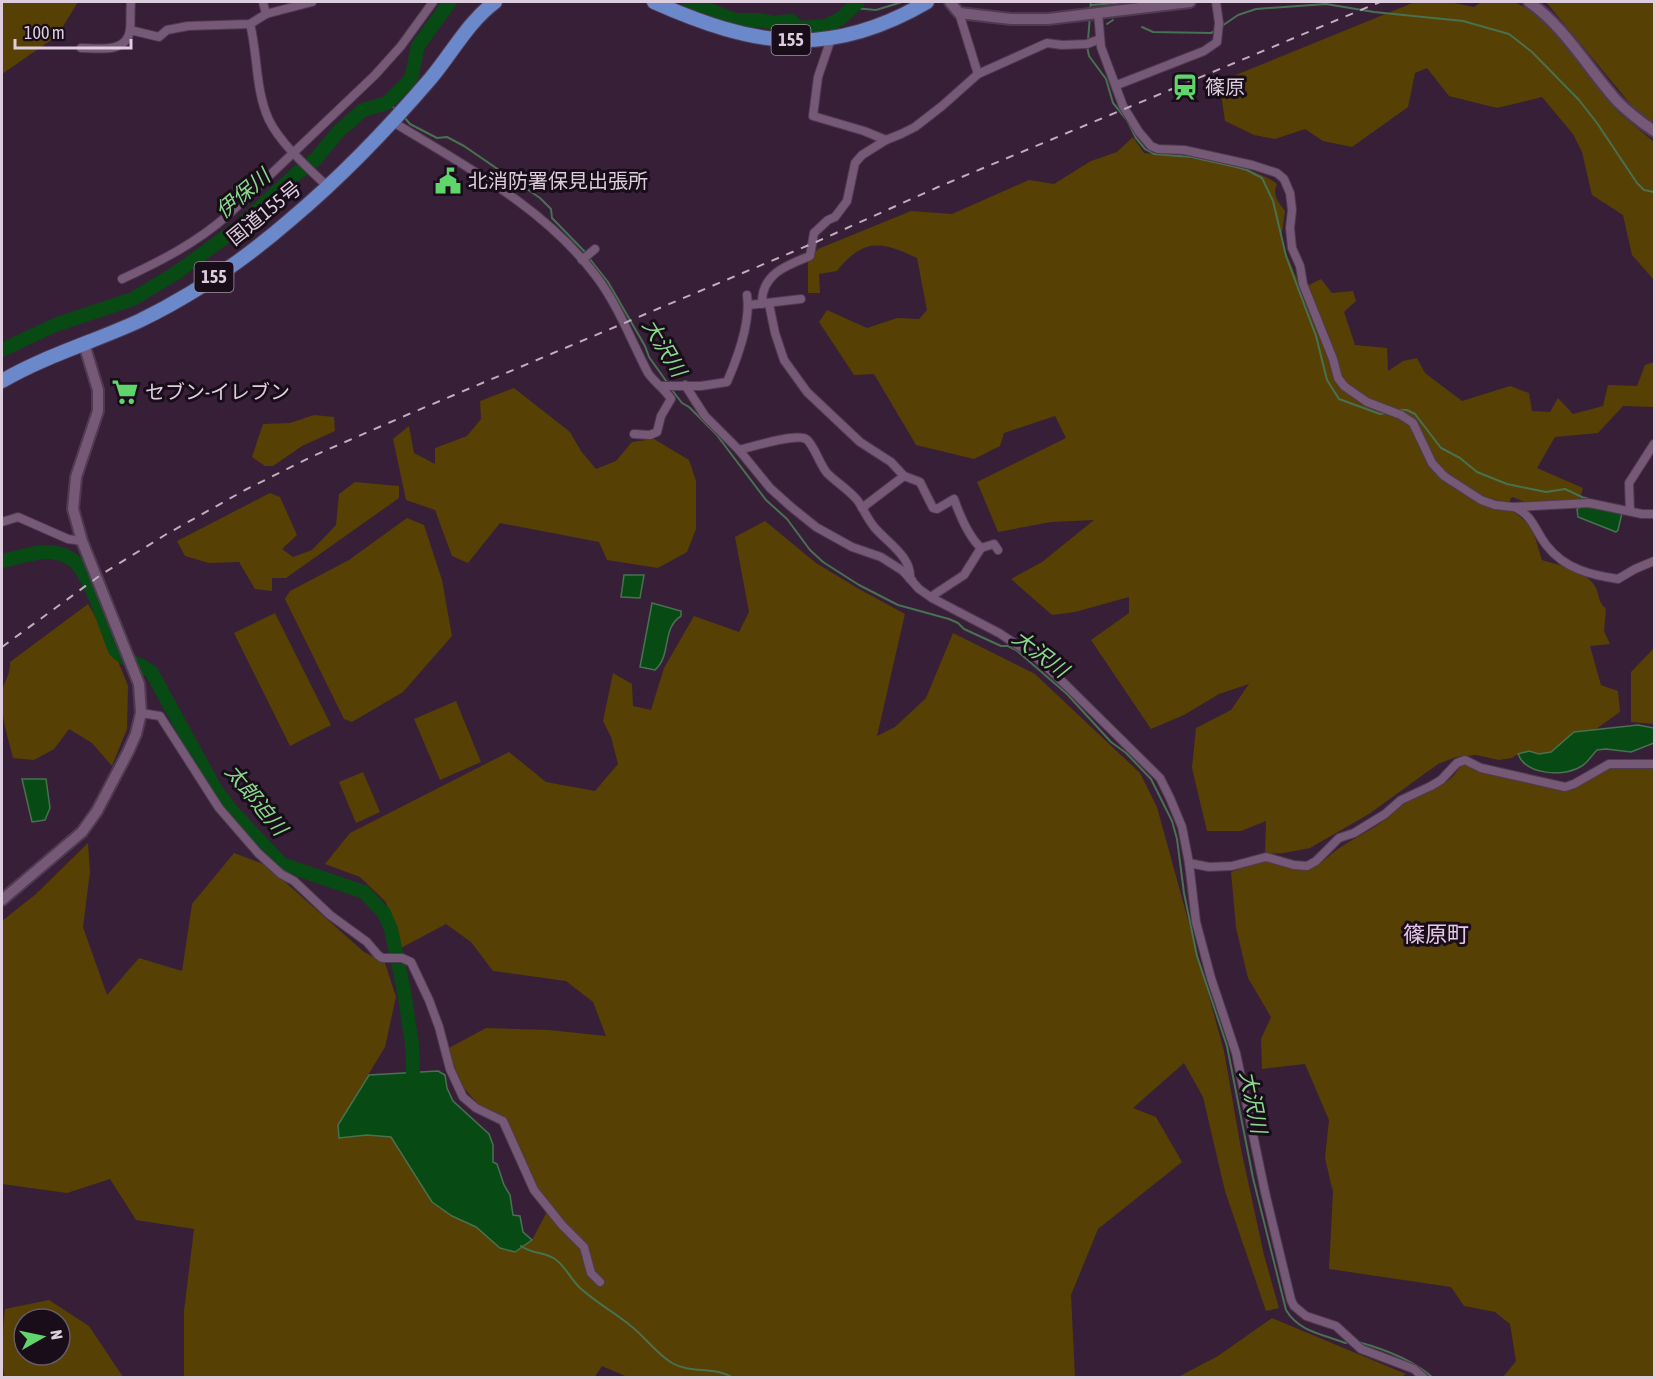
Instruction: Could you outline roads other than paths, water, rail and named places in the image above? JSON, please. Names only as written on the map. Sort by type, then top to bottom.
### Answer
[{"type":"highway","name":"国道155号","points":[[2,381],[36,362],[140,320],[193,291],[290,221],[393,122],[472,24],[495,2]]},
{"type":"highway","name":"155","points":[[659,2],[735,33],[783,40],[831,39],[862,32],[886,23],[927,2]]},
{"type":"street","points":[[81,48],[116,47],[127,38],[130,30],[131,2]]},
{"type":"street","points":[[262,2],[266,14]]},
{"type":"street","points":[[130,30],[159,37],[167,30],[188,26],[250,24],[266,14],[312,2]]},
{"type":"street","points":[[122,279],[151,266],[205,235],[295,153],[375,75],[401,46],[433,2]]},
{"type":"street","points":[[950,2],[959,13],[978,74]]},
{"type":"street","points":[[959,13],[987,17],[1048,19],[1146,4],[1190,2]]},
{"type":"street","points":[[1117,86],[1204,51],[1217,42],[1219,23],[1216,2]]},
{"type":"street","points":[[1529,2],[1562,31],[1619,102],[1654,131]]},
{"type":"street","points":[[1098,13],[1101,47],[1128,115],[1151,146],[1158,149],[1184,150],[1245,163],[1277,173],[1284,179],[1290,193],[1292,210],[1290,228],[1292,248],[1338,378],[1344,386],[1376,406],[1401,415],[1413,423],[1432,463],[1444,476],[1481,500],[1513,507],[1589,503],[1654,514]]},
{"type":"street","points":[[250,24],[260,86],[269,120],[295,153],[327,186]]},
{"type":"street","points":[[831,39],[818,77],[813,116],[886,140]]},
{"type":"street","points":[[981,548],[961,517],[954,499],[937,509],[933,508],[920,482],[904,476],[891,462],[860,442],[807,392],[784,360],[762,298],[766,284],[779,268],[810,256],[814,233],[828,220],[835,217],[847,201],[855,164],[862,155],[886,140],[915,127],[978,74],[1047,43],[1087,44],[1100,39]]},
{"type":"street","points":[[393,122],[504,190],[584,259],[613,303],[648,373],[654,382],[662,386],[701,386],[728,382],[736,360],[749,305],[747,296]]},
{"type":"street","points":[[584,259],[595,249]]},
{"type":"street","points":[[749,305],[801,298]]},
{"type":"street","points":[[2,900],[82,831],[97,812],[136,734],[141,713],[139,684],[76,525],[73,495],[76,477],[98,411],[98,390],[84,344]]},
{"type":"street","points":[[634,434],[650,435],[657,432],[661,416],[670,402],[670,397],[662,386]]},
{"type":"street","points":[[681,386],[705,416],[739,450],[770,489],[816,527],[903,571],[919,589]]},
{"type":"street","points":[[739,450],[772,441],[803,437],[808,440],[820,464],[828,474],[857,500],[872,525],[902,556],[911,570],[910,579],[919,589],[999,633],[1036,658],[1160,778],[1182,827],[1196,922],[1211,978],[1236,1053],[1272,1224],[1291,1300],[1294,1306],[1306,1316],[1336,1326],[1361,1349],[1414,1369],[1424,1377]]},
{"type":"street","points":[[1630,511],[1629,483],[1654,444]]},
{"type":"street","points":[[862,507],[904,476]]},
{"type":"street","points":[[1513,507],[1529,516],[1545,545],[1557,557],[1581,572],[1618,579],[1654,561]]},
{"type":"street","points":[[2,522],[18,517],[68,539],[82,541]]},
{"type":"street","points":[[932,598],[964,575],[981,548],[992,544],[998,550]]},
{"type":"street","points":[[141,713],[160,716],[219,808],[258,853],[330,915],[367,942],[382,958],[402,958],[411,962],[419,976],[439,1027],[450,1069],[463,1097],[476,1107],[503,1121],[534,1190],[562,1225],[584,1247],[591,1273],[600,1282]]},
{"type":"street","points":[[1189,863],[1209,867],[1232,866],[1266,857],[1294,865],[1307,866],[1316,861],[1339,838],[1354,833],[1385,814],[1401,800],[1441,780],[1457,763],[1465,760],[1481,768],[1565,787],[1609,764],[1654,764]]},
{"type":"waterway","name":"伊保川","points":[[2,350],[55,325],[133,299],[176,273],[239,227],[296,174],[315,160],[338,132],[363,110],[387,103],[411,79],[418,46],[450,2]]},
{"type":"waterway","name":"伊保川","points":[[689,2],[735,20],[760,20],[773,23],[791,21],[800,28],[826,26],[840,19],[858,2]]},
{"type":"waterway","points":[[854,8],[876,10],[902,2]]},
{"type":"waterway","points":[[1090,10],[1091,2]]},
{"type":"waterway","points":[[1091,5],[1128,2]]},
{"type":"waterway","points":[[1222,26],[1238,15],[1256,9],[1326,4],[1374,12],[1463,21],[1509,34],[1532,52],[1579,100],[1637,183],[1644,190],[1654,192]]},
{"type":"waterway","points":[[1088,40],[1090,16]]},
{"type":"waterway","points":[[1107,24],[1113,20]]},
{"type":"waterway","points":[[1142,27],[1153,32],[1211,33],[1215,31]]},
{"type":"waterway","points":[[1087,46],[1089,56],[1106,79],[1113,103],[1145,149],[1154,154],[1191,157],[1232,166],[1247,170],[1262,178],[1273,201],[1286,256],[1316,336],[1327,380],[1339,399],[1380,414],[1386,413]]},
{"type":"waterway","name":"大沢川","points":[[387,103],[396,109]]},
{"type":"waterway","name":"大沢川","points":[[404,117],[410,124],[437,138],[447,137],[464,146],[540,198],[551,209],[552,218],[586,253]]},
{"type":"waterway","name":"大沢川","points":[[589,258],[608,282],[649,357],[669,385]]},
{"type":"waterway","name":"大沢川","points":[[672,390],[682,403],[716,434],[766,500],[787,519],[810,550],[823,562],[859,585],[898,605],[949,619],[964,629],[1001,646],[1008,646],[1016,650],[1067,694],[1111,742],[1126,753],[1151,779],[1172,821],[1177,839],[1184,893],[1197,956],[1227,1046],[1253,1178],[1286,1310],[1305,1328],[1345,1343],[1349,1342]]},
{"type":"waterway","points":[[1398,410],[1407,410],[1415,414],[1441,448],[1460,458],[1477,472],[1507,484],[1546,492],[1565,489],[1582,497]]},
{"type":"waterway","name":"太郎迫川","points":[[2,561],[48,552],[61,554],[74,561],[92,589],[115,650],[152,673],[216,790],[232,811],[282,864],[364,892],[384,913],[391,929],[404,991],[412,1044],[413,1073]]},
{"type":"waterway","points":[[521,1246],[555,1259],[579,1287],[631,1326],[672,1363],[687,1368],[719,1372],[734,1378]]},
{"type":"waterway","name":"大沢川","points":[[1358,1342],[1416,1365],[1433,1378]]},
{"type":"railway","points":[[2,647],[102,574],[165,535],[245,490],[313,456],[816,242],[938,187],[1380,2]]},
{"type":"place","name":"篠原","points":[[1185,87]]},
{"type":"place","name":"北消防署保見出張所","points":[[448,181]]},
{"type":"place","name":"セブン-イレブン","points":[[125,392]]},
{"type":"district","name":"篠原町","points":[[1436,934]]}]
